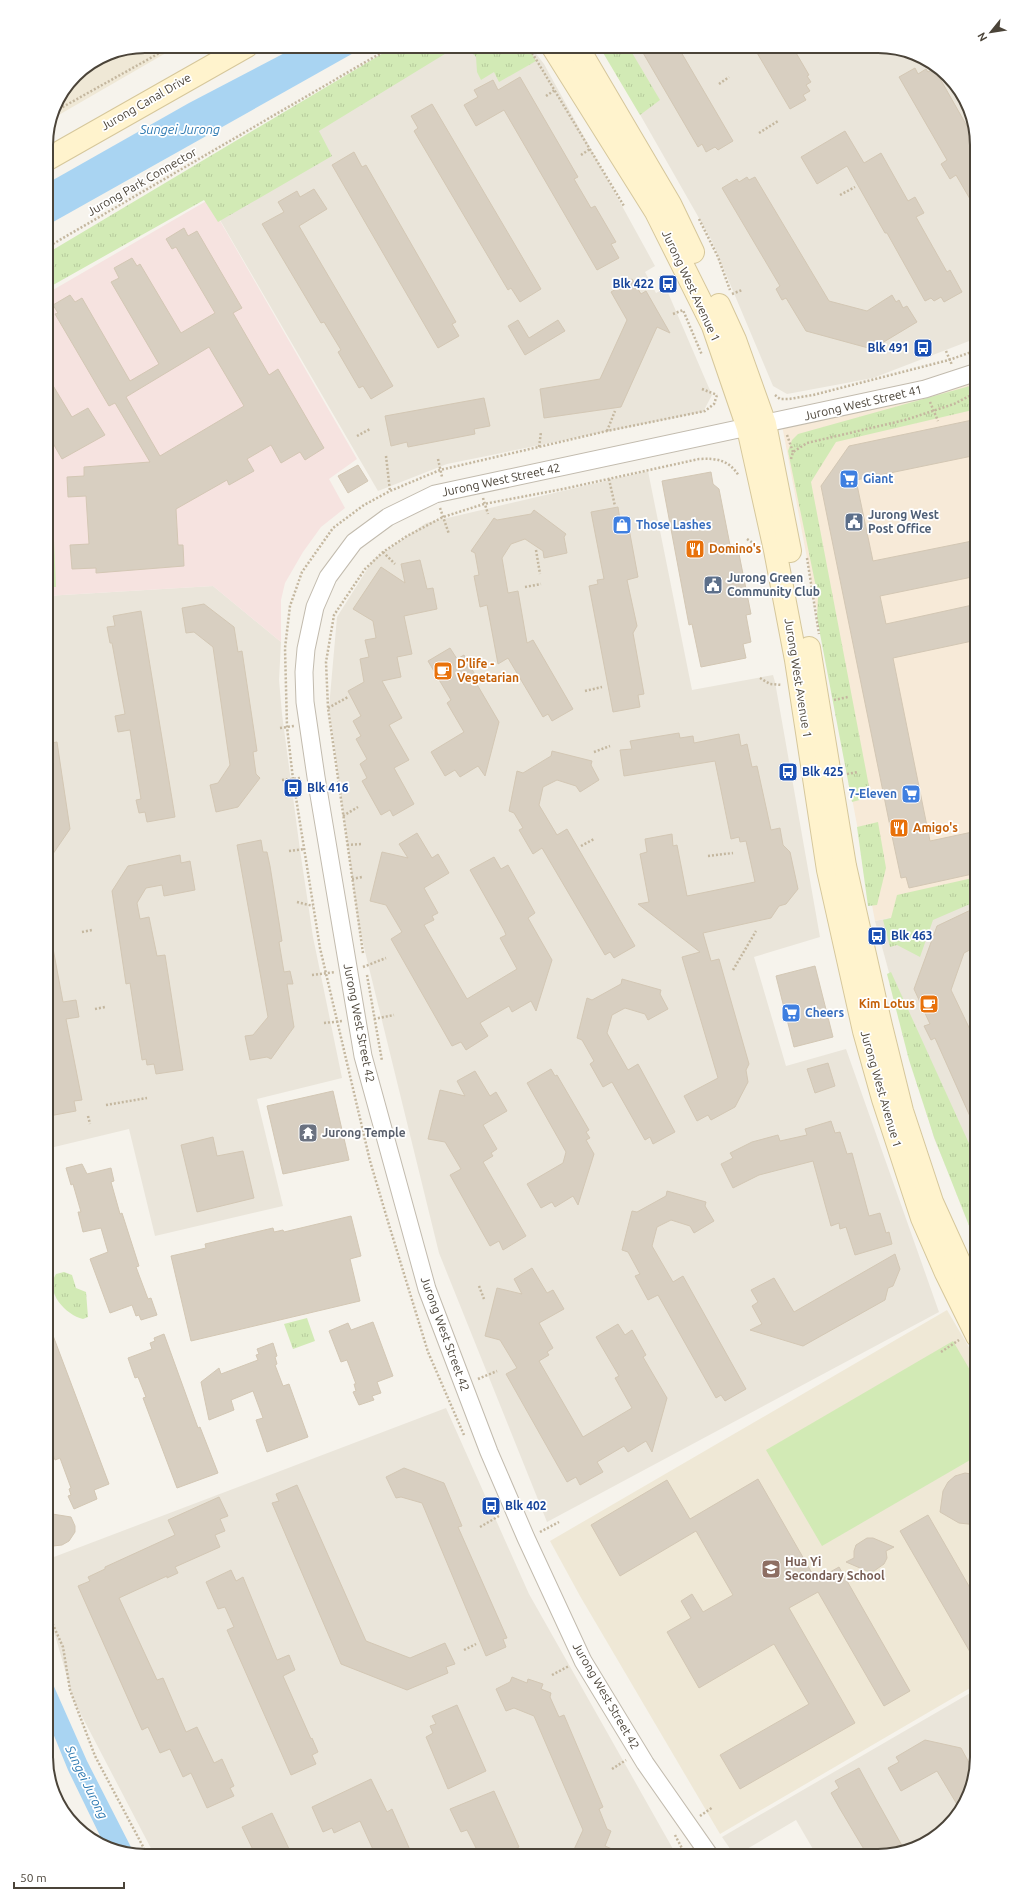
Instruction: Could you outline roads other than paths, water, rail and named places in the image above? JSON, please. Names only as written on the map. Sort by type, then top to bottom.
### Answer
[{"type":"street","name":"Jurong Canal Drive","points":[[53,140],[204,53]]},
{"type":"street","name":"Jurong Canal Drive","points":[[53,156],[235,53]]},
{"type":"street","name":"Jurong West Avenue 1","points":[[556,53],[656,212],[714,326],[756,426],[775,550],[795,653],[828,870],[864,1031],[883,1099],[922,1218],[946,1273],[968,1338]]},
{"type":"street","name":"Jurong West Avenue 1","points":[[581,53],[670,204],[735,340],[817,692],[845,866],[902,1111],[932,1202],[970,1286]]},
{"type":"street","name":"Jurong West Street 41","points":[[756,426],[925,389],[970,374]]},
{"type":"street","name":"Jurong West Street 42","points":[[705,1849],[645,1763],[583,1661],[526,1538],[489,1452],[427,1290],[363,1056],[316,777],[306,702],[304,672],[306,649],[315,607],[328,577],[354,542],[388,517],[408,506],[445,491],[756,426]]},
{"type":"water","name":"Sungei Jurong","points":[[285,53],[354,53],[53,222],[53,180],[189,103]]},
{"type":"water","name":"Sungei Jurong","points":[[53,1684],[87,1761],[131,1848],[115,1844],[101,1838],[68,1770],[53,1733]]},
{"type":"place","name":"Blk 422","points":[[668,284]]},
{"type":"place","name":"Blk 491","points":[[923,348]]},
{"type":"place","name":"Giant","points":[[849,479]]},
{"type":"place","name":"Jurong West Post Office","points":[[854,522]]},
{"type":"place","name":"Those Lashes","points":[[622,525]]},
{"type":"place","name":"Domino's","points":[[695,549]]},
{"type":"place","name":"Jurong Green Community Club","points":[[713,585]]},
{"type":"place","name":"D'life - Vegetarian","points":[[443,671]]},
{"type":"place","name":"Blk 425","points":[[788,772]]},
{"type":"place","name":"Blk 416","points":[[293,788]]},
{"type":"place","name":"7-Eleven","points":[[911,794]]},
{"type":"place","name":"Amigo's","points":[[899,828]]},
{"type":"place","name":"Blk 463","points":[[877,936]]},
{"type":"place","name":"Kim Lotus","points":[[929,1004]]},
{"type":"place","name":"Cheers","points":[[791,1013]]},
{"type":"place","name":"Jurong Temple","points":[[308,1133]]},
{"type":"place","name":"Blk 402","points":[[491,1506]]},
{"type":"place","name":"Hua Yi Secondary School","points":[[771,1569]]}]
